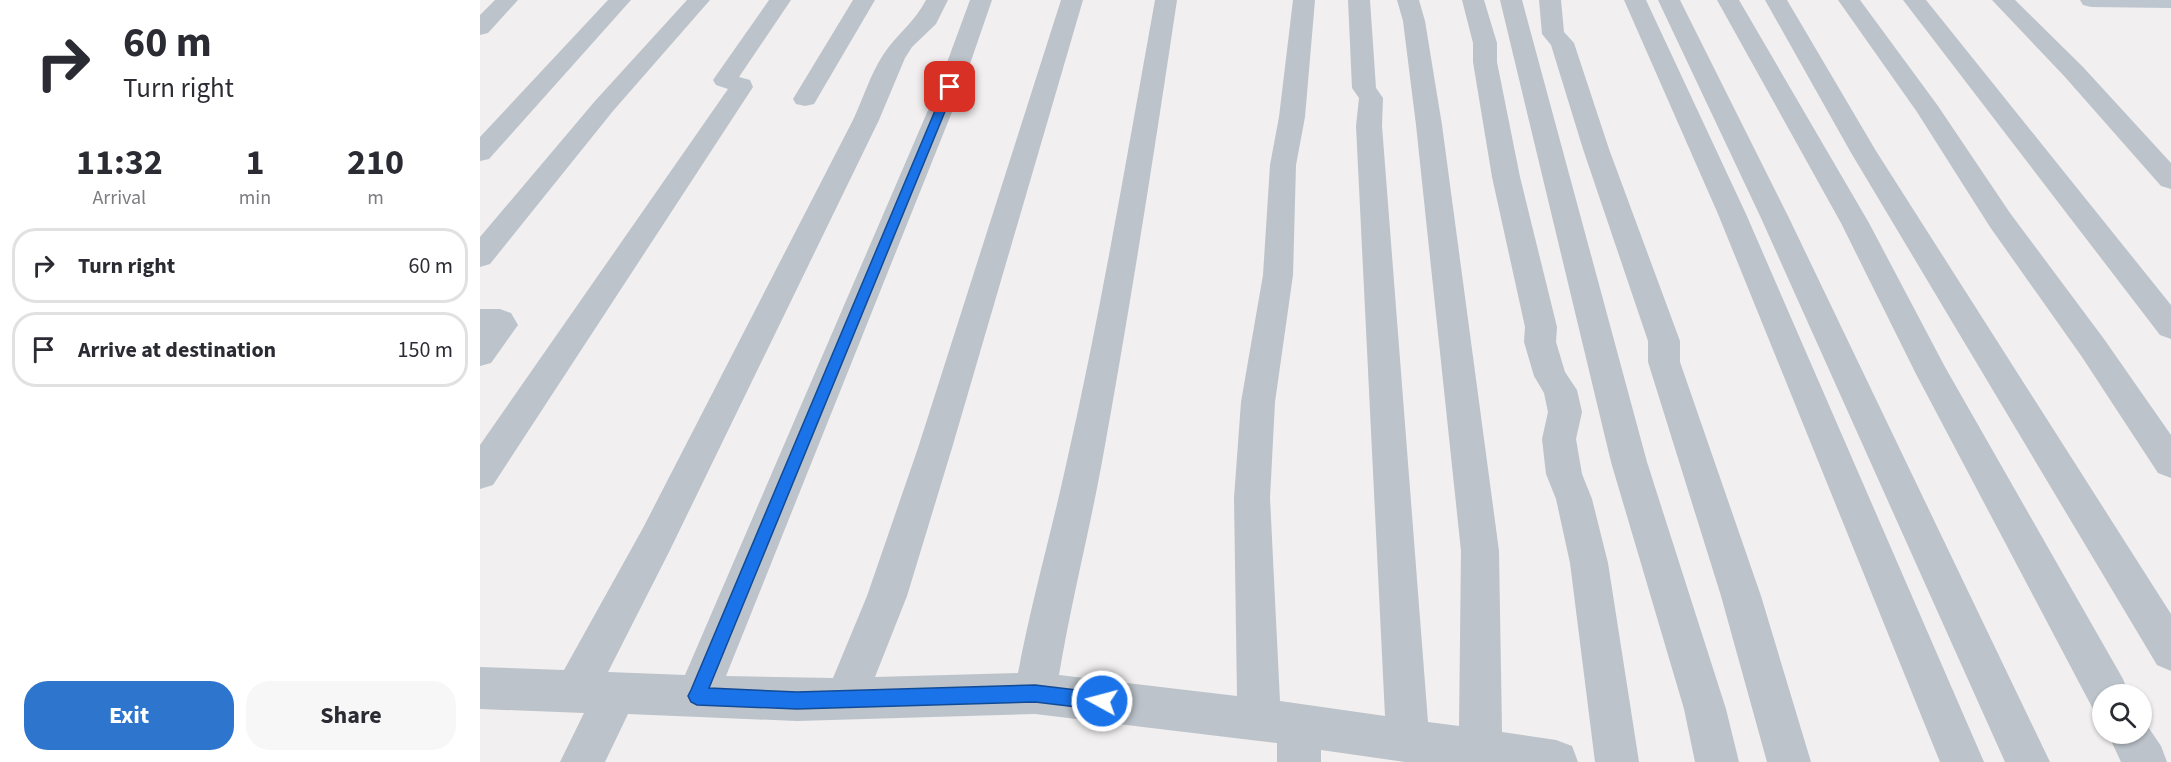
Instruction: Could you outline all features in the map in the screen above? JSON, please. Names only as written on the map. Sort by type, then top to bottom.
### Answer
[{"type":"main road","points":[[2091,0],[2171,1]]},
{"type":"street","points":[[480,28],[507,0]]},
{"type":"street","points":[[480,153],[620,0]]},
{"type":"street","points":[[480,257],[604,106],[699,0]]},
{"type":"street","points":[[480,474],[741,87],[741,85],[726,80],[780,0]]},
{"type":"street","points":[[806,99],[864,0]]},
{"type":"street","points":[[575,693],[662,529],[866,120],[893,58],[904,42],[928,19],[937,0]]},
{"type":"street","points":[[697,696],[950,87],[981,0]]},
{"type":"street","points":[[844,699],[887,596],[1072,0]]},
{"type":"street","points":[[1035,693],[1048,620],[1087,454],[1125,251],[1166,0]]},
{"type":"street","points":[[1286,736],[1252,498],[1258,402],[1278,275],[1283,165],[1292,117],[1304,0]]},
{"type":"street","points":[[1359,0],[1364,88],[1371,98],[1369,126],[1408,741]]},
{"type":"street","points":[[1408,0],[1414,21],[1429,125],[1480,551],[1480,756]]},
{"type":"street","points":[[1473,0],[1485,43],[1485,62],[1506,177],[1541,327],[1540,342],[1550,376],[1560,390],[1565,412],[1559,439],[1564,474],[1574,499],[1589,563],[1617,762]]},
{"type":"street","points":[[1511,0],[1629,462],[1705,709],[1717,762]]},
{"type":"street","points":[[1550,0],[1554,34],[1562,43],[1596,150],[1664,341],[1664,362],[1741,596],[1789,762]]},
{"type":"street","points":[[1635,0],[1732,214],[1962,762]]},
{"type":"street","points":[[1669,0],[1775,218],[2028,762]]},
{"type":"street","points":[[1728,0],[1855,223],[1932,374],[2102,684]]},
{"type":"street","points":[[1776,0],[1863,151],[2171,651]]},
{"type":"street","points":[[1849,0],[1929,111],[2000,220],[2093,348],[2171,463]]},
{"type":"street","points":[[1914,0],[2171,327]]},
{"type":"street","points":[[2003,0],[2074,72],[2171,180]]},
{"type":"street","points":[[480,321],[497,321],[502,325],[480,354]]},
{"type":"street","points":[[480,688],[797,700],[1035,693],[1286,736],[1408,741],[1480,756],[1556,762]]},
{"type":"street","points":[[582,762],[616,694]]},
{"type":"street","points":[[2135,744],[2145,762]]},
{"type":"route","points":[[950,87],[697,696],[797,700],[1035,693],[1102,701]]}]
